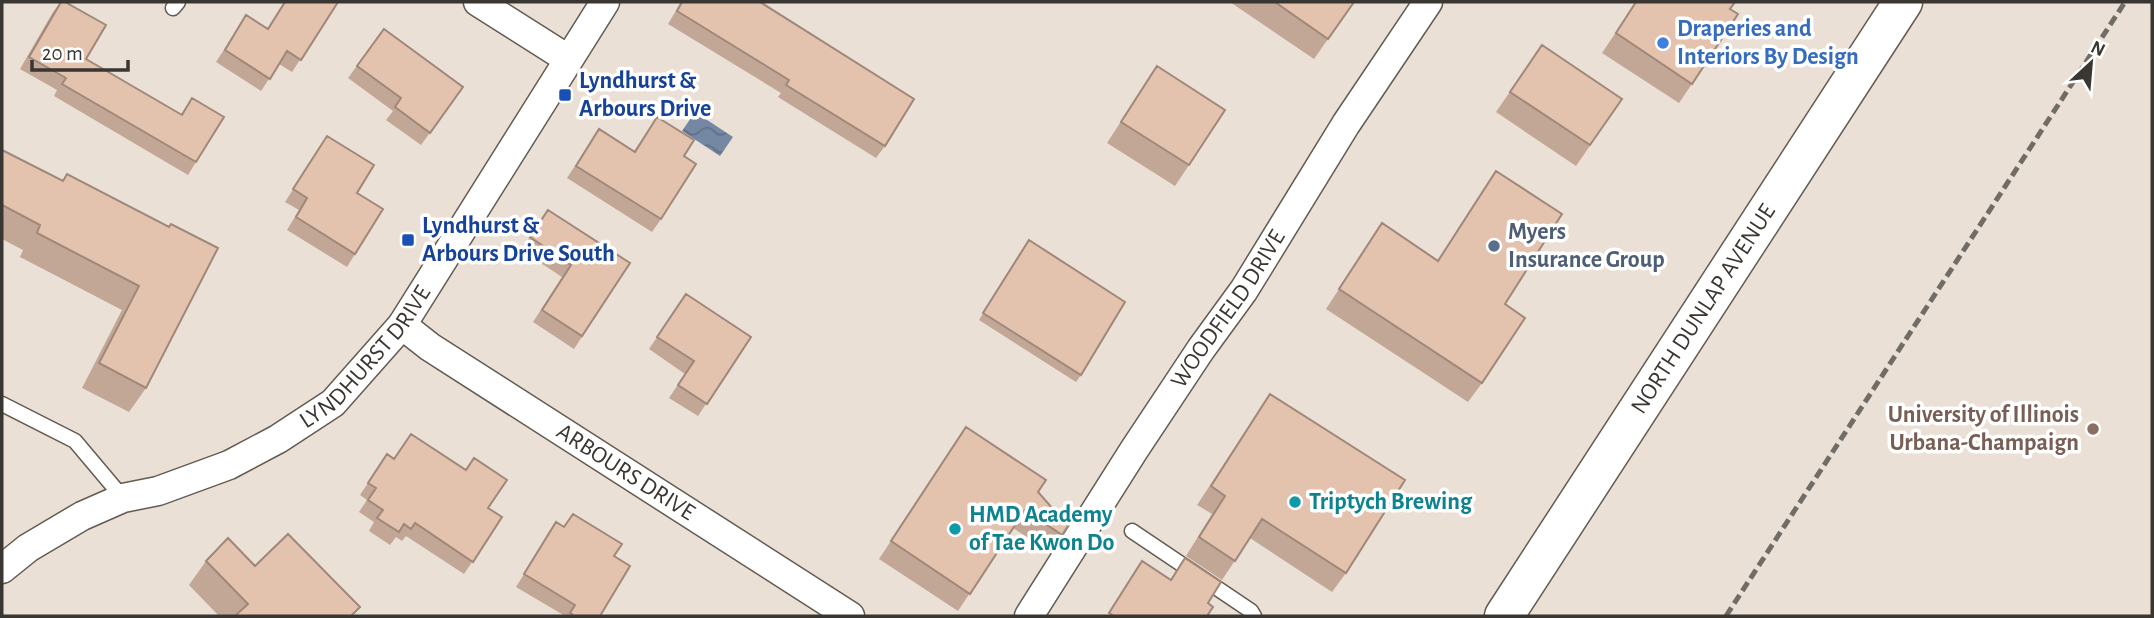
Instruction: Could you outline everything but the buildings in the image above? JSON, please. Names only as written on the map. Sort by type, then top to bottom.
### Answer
[{"type":"main road","name":"NORTH DUNLAP AVENUE","points":[[1504,616],[1903,2]]},
{"type":"street","points":[[478,2],[568,59]]},
{"type":"street","name":"LYNDHURST DRIVE","points":[[2,569],[28,548],[82,516],[123,498],[158,491],[229,465],[278,439],[333,402],[402,325],[605,2]]},
{"type":"street","name":"WOODFIELD DRIVE","points":[[1030,616],[1201,349],[1244,290],[1346,124],[1428,2]]},
{"type":"street","name":"ARBOURS DRIVE","points":[[402,325],[430,347],[850,616]]},
{"type":"lane","points":[[2,404],[75,440],[123,498]]},
{"type":"lane","points":[[1132,531],[1251,611],[1254,616]]},
{"type":"water","points":[[695,112],[733,137],[720,156],[682,131]]},
{"type":"railway","points":[[1726,616],[2125,2]]},
{"type":"place","name":"Draperies and Interiors By Design","points":[[1663,43]]},
{"type":"place","name":"Lyndhurst & Arbours Drive","points":[[565,95]]},
{"type":"place","name":"Lyndhurst & Arbours Drive South","points":[[408,240]]},
{"type":"place","name":"Myers Insurance Group","points":[[1494,246]]},
{"type":"place","name":"University of Illinois Urbana-Champaign","points":[[2093,429]]},
{"type":"place","name":"Triptych Brewing","points":[[1295,502]]},
{"type":"place","name":"HMD Academy of Tae Kwon Do","points":[[955,529]]}]
